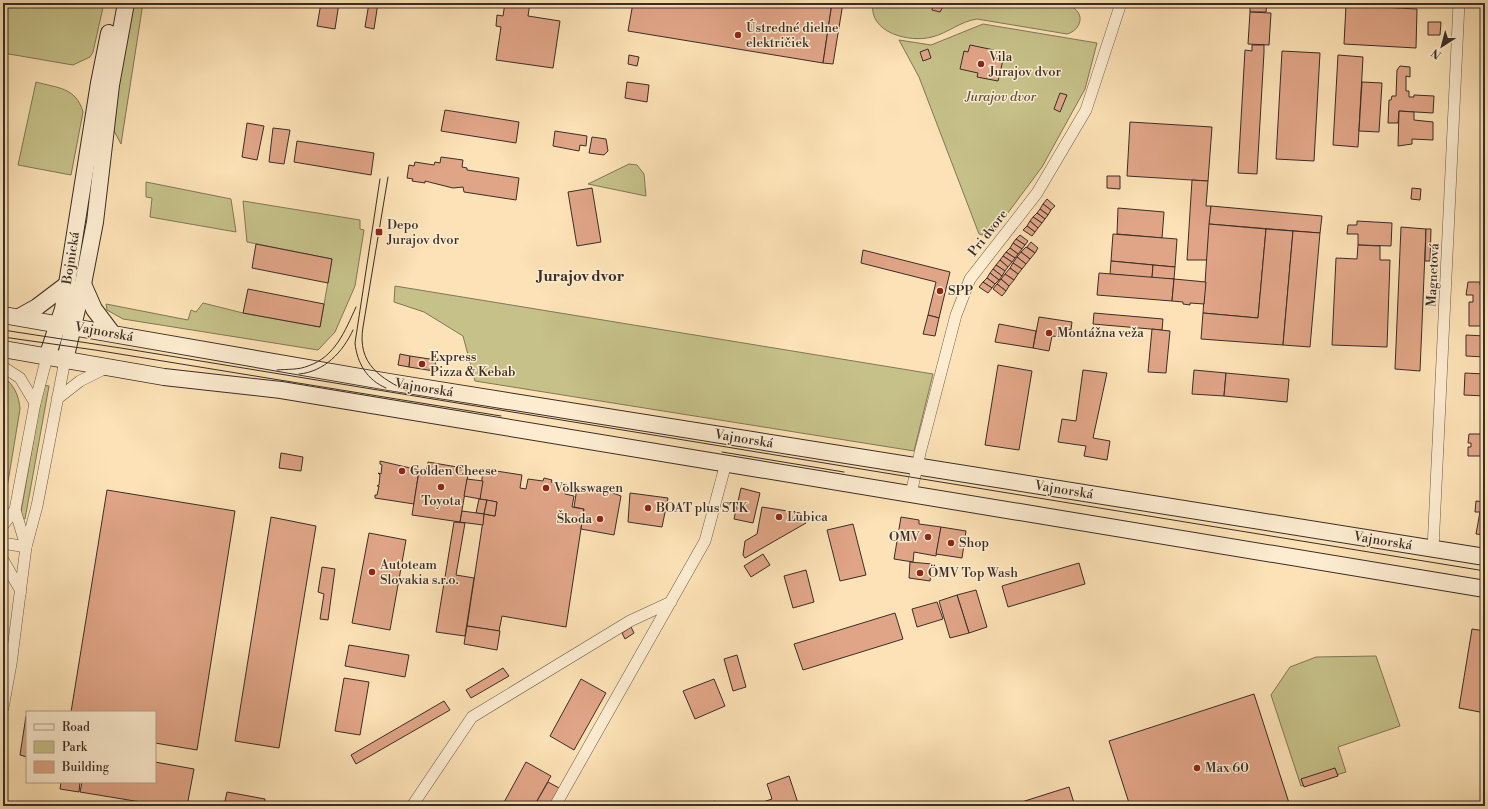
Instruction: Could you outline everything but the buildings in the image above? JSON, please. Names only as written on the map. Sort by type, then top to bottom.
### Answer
[{"type":"main road","name":"Bojnická","points":[[65,360],[66,285],[99,83],[115,3]]},
{"type":"main road","name":"Bojnická","points":[[47,357],[66,325],[83,284],[95,222],[111,85],[126,3]]},
{"type":"main road","points":[[83,284],[94,309],[112,333]]},
{"type":"main road","points":[[19,317],[37,307],[66,285]]},
{"type":"main road","name":"Vajnorská","points":[[3,315],[378,380],[1485,557]]},
{"type":"main road","name":"Vajnorská","points":[[3,349],[164,377],[281,390],[1485,589]]},
{"type":"street","name":"Pri dvore","points":[[911,494],[956,315],[970,279],[1037,193],[1086,110],[1121,3]]},
{"type":"street","name":"Magnetová","points":[[1433,548],[1459,3]]},
{"type":"street","name":"Bojnická","points":[[26,547],[15,510],[35,403],[47,357]]},
{"type":"street","name":"Bojnická","points":[[3,708],[21,591],[26,547],[37,506],[65,360]]},
{"type":"street","points":[[3,367],[20,378],[35,403]]},
{"type":"street","points":[[57,399],[80,381],[106,368]]},
{"type":"street","points":[[556,806],[704,541],[726,463]]},
{"type":"street","name":"Bojnická","points":[[3,525],[15,510]]},
{"type":"street","points":[[3,543],[26,547]]},
{"type":"street","points":[[3,560],[21,591]]},
{"type":"street","points":[[412,806],[472,716],[630,621],[671,602]]},
{"type":"green space","points":[[3,3],[104,3],[93,52],[90,57],[73,65],[3,53]]},
{"type":"green space","points":[[132,3],[143,3],[121,144],[112,127]]},
{"type":"green space","points":[[873,3],[1057,3],[1066,4],[1073,7],[1078,12],[1080,20],[1075,30],[1067,34],[977,19],[965,22],[944,33],[932,37],[913,38],[892,34],[884,29],[877,22],[873,13]]},
{"type":"green space","name":"Jurajov dvor","points":[[983,24],[1097,43],[1085,89],[1042,167],[990,237],[979,234],[919,77],[899,40],[931,45]]},
{"type":"green space","points":[[36,82],[71,93],[80,104],[83,112],[71,175],[18,165]]},
{"type":"green space","points":[[629,164],[637,165],[644,174],[646,196],[588,184]]},
{"type":"green space","points":[[146,182],[231,199],[236,232],[150,217],[152,198],[146,197]]},
{"type":"green space","points":[[243,201],[360,220],[360,229],[364,230],[355,286],[335,332],[318,350],[123,319],[107,310],[106,304],[188,320],[191,310],[196,312],[203,303],[243,313],[320,327],[332,259],[247,242]]},
{"type":"green space","points":[[395,286],[933,374],[914,451],[475,381],[463,336],[424,312],[394,302]]},
{"type":"green space","points":[[3,377],[10,383],[15,391],[20,409],[5,500],[3,503]]},
{"type":"green space","points":[[43,385],[49,386],[25,519],[20,518]]},
{"type":"green space","points":[[1376,656],[1400,726],[1338,747],[1346,772],[1301,786],[1271,695],[1290,667],[1316,657]]},
{"type":"tram line","points":[[388,177],[362,340],[367,360],[373,368],[380,375],[398,387],[409,392]]},
{"type":"tram line","points":[[380,179],[355,343],[358,357],[368,376],[379,385],[386,388]]},
{"type":"tram line","points":[[277,370],[297,369],[304,367],[317,362],[325,356],[338,342],[356,307]]},
{"type":"tram line","points":[[3,330],[1485,571]]},
{"type":"tram line","points":[[299,374],[317,369],[332,360],[344,346],[353,330]]},
{"type":"tram line","points":[[3,337],[95,350],[501,416]]},
{"type":"tram line","points":[[722,452],[844,472]]},
{"type":"place","name":"Ústredné dielne električiek","points":[[738,35]]},
{"type":"place","name":"Vila Jurajov dvor","points":[[981,64]]},
{"type":"place","name":"Depo Jurajov dvor","points":[[379,232]]},
{"type":"place","name":"SPP","points":[[940,291]]},
{"type":"place","name":"Montážna veža","points":[[1049,333]]},
{"type":"place","name":"Express Pizza & Kebab","points":[[422,364]]},
{"type":"place","name":"Golden Cheese","points":[[402,471]]},
{"type":"place","name":"Toyota","points":[[441,487]]},
{"type":"place","name":"Volkswagen","points":[[546,488]]},
{"type":"place","name":"BOAT plus STK","points":[[648,508]]},
{"type":"place","name":"Ľubica","points":[[779,517]]},
{"type":"place","name":"Škoda","points":[[600,519]]},
{"type":"place","name":"OMV","points":[[928,537]]},
{"type":"place","name":"Shop","points":[[951,543]]},
{"type":"place","name":"Autoteam Slovakia s.r.o.","points":[[372,572]]},
{"type":"place","name":"ÖMV Top Wash","points":[[920,573]]},
{"type":"place","name":"Max 60","points":[[1197,768]]},
{"type":"district","name":"Jurajov dvor","points":[[581,276]]}]
